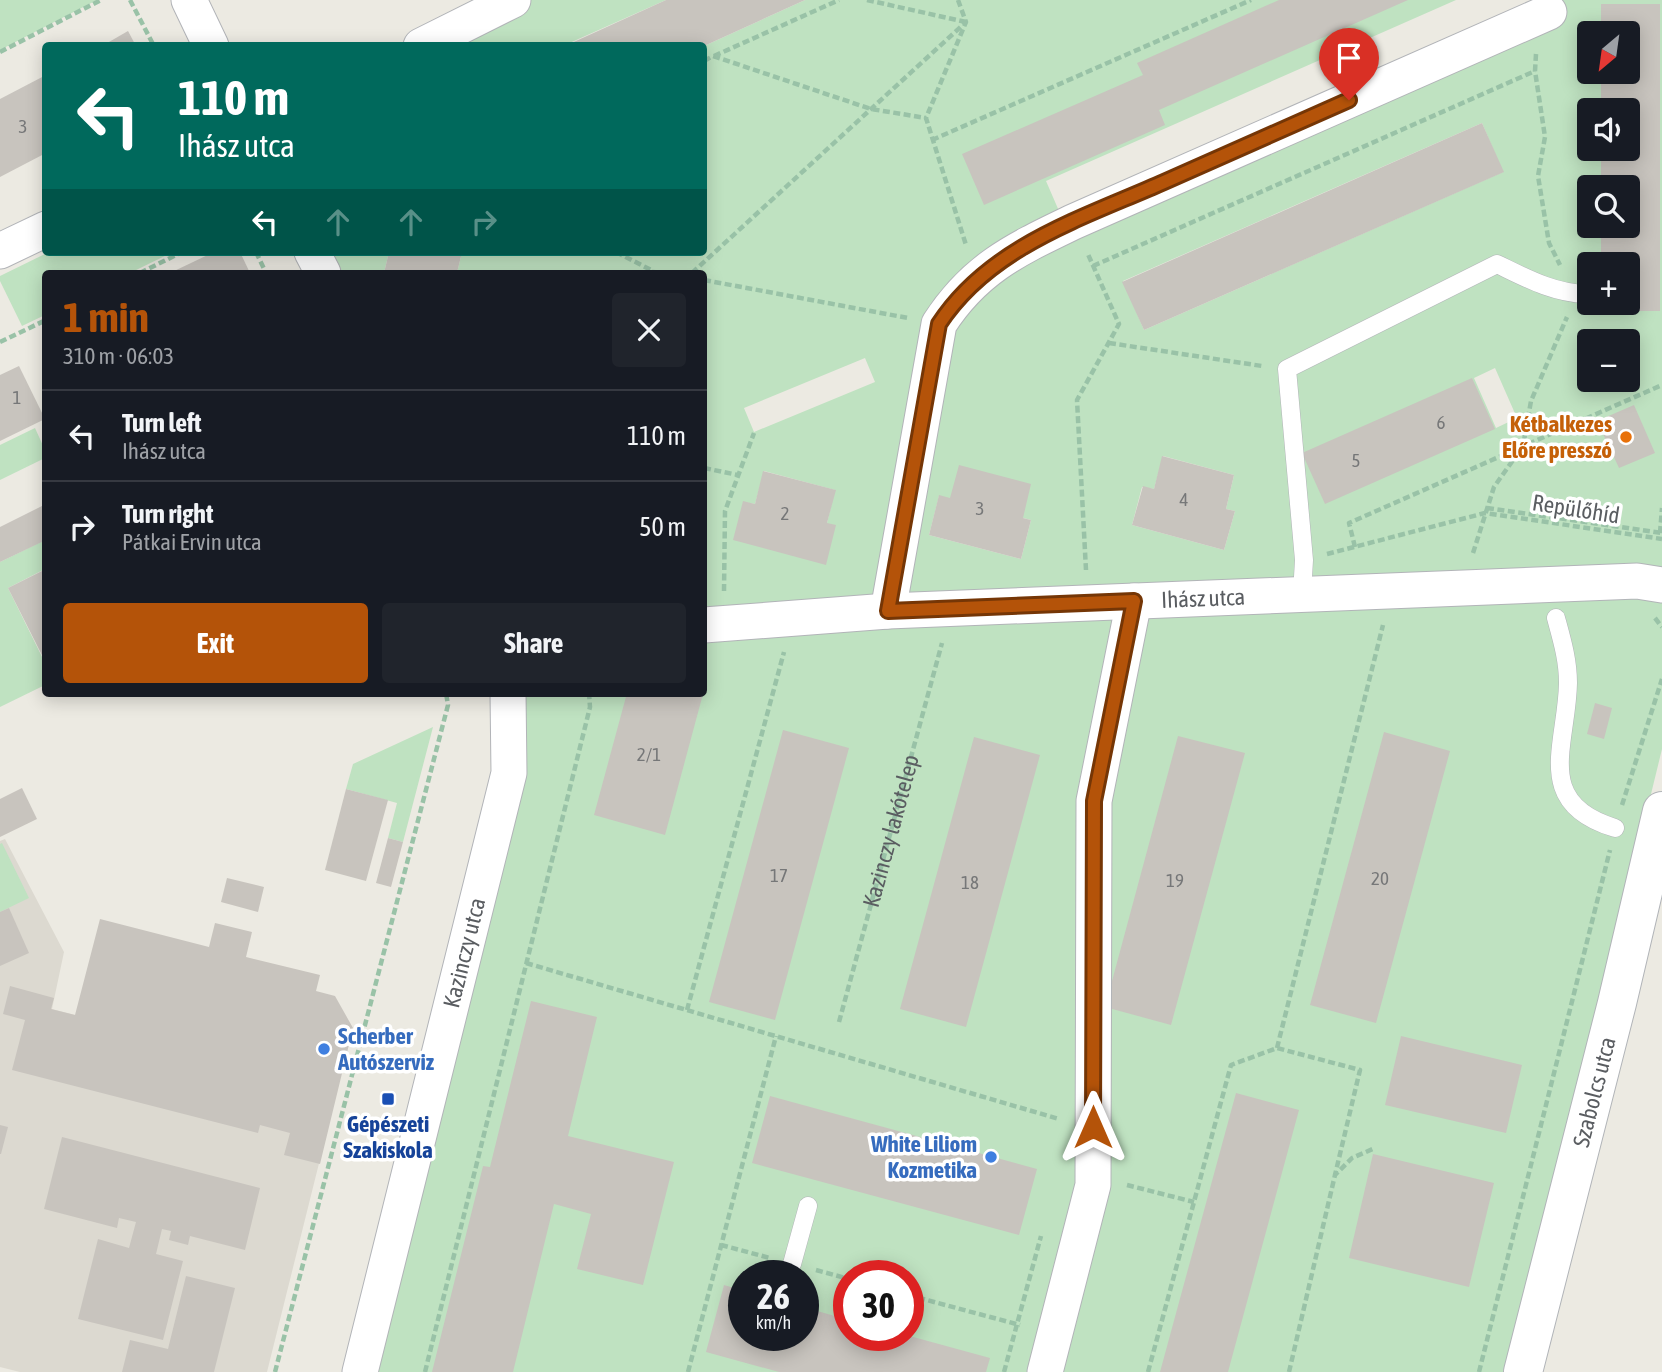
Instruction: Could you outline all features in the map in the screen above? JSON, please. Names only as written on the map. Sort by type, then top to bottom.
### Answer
[{"type":"street","points":[[189,0],[209,42]]},
{"type":"street","points":[[429,42],[513,0]]},
{"type":"street","points":[[888,611],[939,324],[952,304],[977,278],[1012,252],[1073,222],[1549,12]]},
{"type":"street","points":[[0,251],[42,231]]},
{"type":"street","name":"Ihász utca","points":[[707,625],[888,611],[1637,581],[1662,584]]},
{"type":"street","points":[[1045,1372],[1093,1185],[1094,801],[1134,601]]},
{"type":"street","name":"Kazinczy utca","points":[[360,1372],[509,773],[508,697]]},
{"type":"street","name":"Szabolcs utca","points":[[1523,1372],[1607,1044],[1662,811]]},
{"type":"lane","points":[[1302,594],[1304,561],[1287,369],[1497,264],[1550,288],[1577,294]]},
{"type":"lane","points":[[1556,618],[1567,658],[1568,681],[1567,710],[1560,754],[1561,786],[1572,803],[1587,816],[1615,828]]},
{"type":"lane","points":[[793,1260],[807,1206]]},
{"type":"path","points":[[0,52],[101,0]]},
{"type":"path","points":[[130,0],[152,42]]},
{"type":"path","points":[[707,59],[839,0]]},
{"type":"path","points":[[867,0],[966,22]]},
{"type":"path","points":[[958,0],[966,22],[926,118],[977,278]]},
{"type":"path","points":[[932,141],[1251,0]]},
{"type":"path","points":[[695,270],[966,22]]},
{"type":"path","points":[[713,56],[872,109],[926,118]]},
{"type":"path","points":[[1093,266],[1535,71]]},
{"type":"path","points":[[1082,242],[1119,324],[1077,400],[1086,570]]},
{"type":"path","points":[[146,270],[174,256]]},
{"type":"path","points":[[623,256],[648,270]]},
{"type":"path","points":[[707,281],[939,324]]},
{"type":"path","points":[[0,342],[42,322]]},
{"type":"path","points":[[1109,343],[1287,369]]},
{"type":"path","points":[[1355,547],[1349,523],[1662,385]]},
{"type":"path","points":[[724,592],[725,511],[754,433]]},
{"type":"path","points":[[707,469],[738,475]]},
{"type":"path","points":[[1661,533],[1662,508]]},
{"type":"path","name":"Repülőhíd","points":[[1661,533],[1486,511],[1662,539]]},
{"type":"path","points":[[1277,1048],[1384,624]]},
{"type":"path","name":"Kazinczy lakótelep","points":[[839,1022],[943,639]]},
{"type":"path","points":[[687,1010],[786,644]]},
{"type":"path","points":[[1479,1372],[1615,828],[1662,679]]},
{"type":"path","points":[[275,1372],[448,705],[447,697]]},
{"type":"path","points":[[425,1372],[590,706],[589,697]]},
{"type":"path","points":[[526,963],[1072,1123]]},
{"type":"path","points":[[688,1372],[776,1036]]},
{"type":"path","points":[[1148,1372],[1231,1065],[1277,1048],[1360,1070],[1289,1372]]},
{"type":"path","points":[[1335,1175],[1352,1158],[1375,1148]]},
{"type":"path","points":[[1004,1372],[1042,1233]]},
{"type":"path","points":[[924,1299],[1055,1334]]},
{"type":"shaded area","points":[[5,839],[64,952],[52,1009],[339,1083],[267,1372],[20,1372],[0,1367],[0,841]]},
{"type":"green space","points":[[0,0],[97,0],[0,50]]},
{"type":"green space","points":[[514,0],[666,0],[572,42],[432,42]]},
{"type":"green space","points":[[805,0],[1456,0],[1046,181],[1059,211],[1536,0],[1662,0],[1662,579],[707,620],[707,270],[458,270],[461,256],[707,256],[707,45]],"holes":[[[1482,123],[1503,172],[1144,330],[1123,281]],[[865,358],[875,382],[754,432],[744,408]],[[1495,368],[1517,418],[1496,428],[1474,378]],[[1163,456],[1234,475],[1226,509],[1235,511],[1224,550],[1132,525],[1142,487],[1154,489]],[[764,471],[835,490],[827,523],[743,502],[755,504]],[[939,496],[1031,520],[1021,559],[929,535]]]},
{"type":"green space","points":[[42,255],[165,256],[136,270],[42,270],[42,316],[22,326],[0,276]]},
{"type":"green space","points":[[320,256],[388,256],[385,270],[327,270]]},
{"type":"green space","points":[[35,428],[42,443],[42,459],[0,480],[0,445]]},
{"type":"green space","points":[[42,541],[42,571],[8,588],[42,657],[42,686],[0,707],[0,562]]},
{"type":"green space","points":[[1662,591],[1662,749],[1510,1372],[367,1372],[513,697],[707,697],[707,631]]},
{"type":"green space","points":[[433,727],[403,842],[388,838],[397,803],[346,789],[353,764]]},
{"type":"green space","points":[[2,843],[29,898],[0,912],[0,844]]},
{"type":"building","points":[[666,0],[805,0],[707,45],[707,42],[574,42]]},
{"type":"building","points":[[1279,0],[1408,0],[1159,110],[1165,125],[984,205],[962,154],[1143,75],[1137,63]]},
{"type":"building","points":[[1601,4],[1660,4],[1660,311],[1640,311],[1640,252],[1601,252],[1601,238],[1640,238],[1640,175],[1601,175],[1601,161],[1640,161],[1640,98],[1601,98],[1601,84],[1640,84],[1640,21],[1601,21]]},
{"type":"building","points":[[128,31],[134,42],[109,42]]},
{"type":"building","points":[[42,77],[42,155],[0,177],[0,99]]},
{"type":"building","points":[[1482,123],[1504,172],[1144,330],[1122,282]]},
{"type":"building","points":[[206,256],[242,256],[249,270],[176,270]]},
{"type":"building","points":[[388,256],[461,256],[458,270],[385,270]]},
{"type":"building","points":[[19,366],[42,413],[42,420],[0,441],[0,375]]},
{"type":"building","points":[[1472,378],[1495,429],[1325,504],[1302,453]]},
{"type":"building","name":"Kétbalkezes Előre presszó","points":[[1634,405],[1655,453],[1619,468],[1597,421]]},
{"type":"building","points":[[1162,456],[1234,475],[1226,509],[1235,511],[1224,550],[1132,525],[1143,486],[1154,489]]},
{"type":"building","points":[[959,465],[1031,484],[1023,518],[1031,520],[1021,559],[929,535],[939,495],[950,498]]},
{"type":"building","points":[[763,471],[836,490],[827,523],[836,525],[826,565],[733,540],[743,501],[755,504]]},
{"type":"building","points":[[42,506],[42,542],[0,562],[0,527]]},
{"type":"building","points":[[42,571],[42,655],[8,588]]},
{"type":"building","points":[[626,697],[702,697],[665,835],[594,815]]},
{"type":"building","points":[[1595,703],[1612,708],[1604,739],[1587,734]]},
{"type":"building","points":[[783,730],[849,748],[775,1020],[709,1002]]},
{"type":"building","points":[[1384,732],[1450,751],[1376,1023],[1310,1005]]},
{"type":"building","points":[[1178,736],[1245,753],[1171,1025],[1105,1007]]},
{"type":"building","points":[[974,737],[1040,755],[966,1027],[900,1009]]},
{"type":"building","points":[[22,788],[37,819],[0,837],[0,799]]},
{"type":"building","points":[[346,789],[388,800],[366,881],[325,870]]},
{"type":"building","points":[[388,838],[403,842],[391,887],[376,883]]},
{"type":"building","points":[[227,878],[264,887],[258,912],[221,902]]},
{"type":"building","points":[[9,908],[29,953],[0,966],[0,912]]},
{"type":"building","points":[[100,919],[209,947],[215,923],[252,932],[246,957],[320,975],[316,991],[335,996],[353,1028],[320,1164],[284,1155],[290,1133],[260,1125],[258,1133],[12,1070],[25,1020],[3,1014],[10,986],[54,998],[51,1009],[75,1015]]},
{"type":"building","points":[[531,1001],[597,1017],[568,1136],[674,1162],[643,1285],[577,1269],[591,1214],[554,1204],[513,1372],[432,1372],[483,1166],[490,1167]]},
{"type":"building","points":[[1401,1036],[1522,1065],[1506,1133],[1385,1105]]},
{"type":"building","points":[[1236,1093],[1299,1110],[1228,1372],[1160,1372]]},
{"type":"building","points":[[770,1096],[1037,1169],[1019,1235],[752,1163]]},
{"type":"building","points":[[0,1125],[8,1127],[1,1154],[0,1154]]},
{"type":"building","points":[[62,1137],[260,1188],[245,1250],[190,1236],[188,1245],[169,1240],[171,1231],[162,1229],[156,1254],[183,1261],[163,1340],[78,1319],[98,1239],[129,1248],[136,1222],[119,1218],[117,1228],[44,1209]]},
{"type":"building","points":[[1373,1154],[1494,1183],[1469,1287],[1349,1258]]},
{"type":"building","points":[[186,1276],[235,1288],[214,1372],[122,1372],[130,1340],[168,1349]]},
{"type":"building","points":[[724,1285],[728,1286],[728,1351],[819,1351],[819,1312],[833,1315],[833,1351],[924,1351],[924,1340],[990,1358],[986,1372],[779,1372],[706,1352]]},
{"type":"place","name":"Kétbalkezes Előre presszó","points":[[1626,437]]},
{"type":"place","name":"Scherber Autószerviz","points":[[324,1049]]},
{"type":"place","name":"Gépészeti Szakiskola","points":[[388,1099]]},
{"type":"place","name":"White Liliom Kozmetika","points":[[991,1157]]},
{"type":"route","points":[[1093,1127],[1094,801],[1134,601],[888,611],[939,324],[952,304],[977,278],[1012,252],[1073,222],[1349,100]]}]
